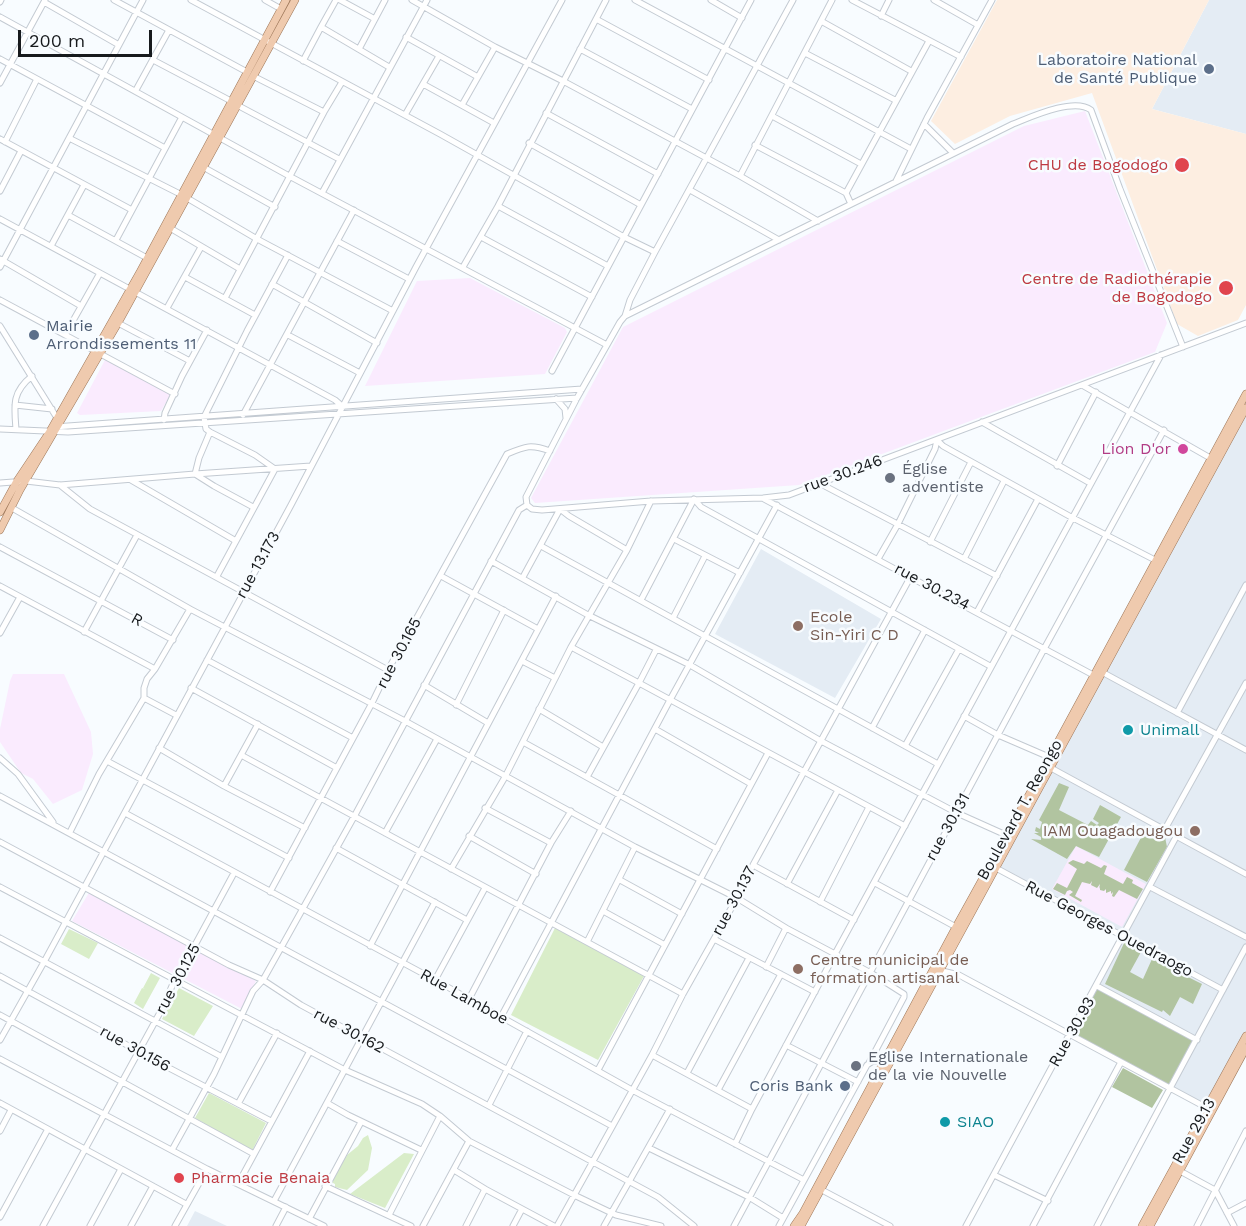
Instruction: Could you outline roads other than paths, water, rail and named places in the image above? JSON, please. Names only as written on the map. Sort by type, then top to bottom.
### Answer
[{"type":"main road","points":[[0,530],[97,352],[118,323],[147,258],[250,74],[286,0]]},
{"type":"main road","points":[[267,42],[295,0]]},
{"type":"main road","points":[[0,512],[17,481],[53,430],[57,418],[170,228],[183,196],[204,167],[216,135]]},
{"type":"main road","name":"Boulevard T. Reongo","points":[[1159,562],[1246,394]]},
{"type":"main road","name":"Boulevard T. Reongo","points":[[801,1226],[884,1062],[1006,835],[1246,408]]},
{"type":"main road","name":"Boulevard T. Reongo","points":[[794,1226],[819,1188],[941,971],[1051,768],[1098,674]]},
{"type":"main road","name":"Rue 29.13","points":[[1142,1226],[1210,1110],[1246,1035]]},
{"type":"main road","points":[[1150,1226],[1210,1110],[1245,1052]]},
{"type":"street","points":[[114,0],[324,112]]},
{"type":"street","points":[[0,267],[143,0]]},
{"type":"street","points":[[191,0],[655,252]]},
{"type":"street","points":[[265,0],[281,9]]},
{"type":"street","points":[[303,61],[338,0],[375,19]]},
{"type":"street","points":[[359,49],[385,0]]},
{"type":"street","points":[[412,0],[425,3],[495,47],[564,81],[818,221]]},
{"type":"street","name":"rue 13.173","points":[[0,1040],[125,813],[291,505],[409,279],[562,0]]},
{"type":"street","points":[[463,267],[498,206],[606,0]]},
{"type":"street","points":[[635,0],[911,149]]},
{"type":"street","points":[[711,0],[742,18]]},
{"type":"street","points":[[552,371],[752,0]]},
{"type":"street","points":[[172,1150],[206,1088],[253,991],[263,980],[355,815],[519,510],[527,505],[526,497],[577,398],[625,316],[630,300],[655,252],[793,0]]},
{"type":"street","points":[[740,176],[832,0]]},
{"type":"street","points":[[852,0],[961,57]]},
{"type":"street","points":[[881,16],[890,0]]},
{"type":"street","points":[[934,0],[978,25]]},
{"type":"street","points":[[896,182],[924,123],[992,0]]},
{"type":"street","points":[[0,82],[44,1],[119,45]]},
{"type":"street","points":[[322,193],[425,3]]},
{"type":"street","points":[[0,17],[291,177],[607,345]]},
{"type":"street","points":[[596,19],[709,80]]},
{"type":"street","points":[[821,21],[911,71]]},
{"type":"street","points":[[321,27],[389,67]]},
{"type":"street","points":[[136,90],[169,30]]},
{"type":"street","points":[[406,37],[478,77]]},
{"type":"street","points":[[846,193],[929,41]]},
{"type":"street","points":[[462,105],[495,47]]},
{"type":"street","points":[[580,49],[692,109]]},
{"type":"street","points":[[805,53],[895,100]]},
{"type":"street","points":[[405,115],[439,56]]},
{"type":"street","points":[[0,59],[165,148]]},
{"type":"street","points":[[153,60],[339,159]]},
{"type":"street","points":[[38,79],[3,141],[132,210]]},
{"type":"street","points":[[225,298],[342,82]]},
{"type":"street","points":[[423,84],[494,123]]},
{"type":"street","points":[[625,316],[1013,124],[1039,114],[1082,105],[1091,110],[1183,347]]},
{"type":"street","points":[[546,113],[658,174]]},
{"type":"street","points":[[772,116],[861,164]]},
{"type":"street","points":[[116,240],[182,117]]},
{"type":"street","points":[[924,123],[953,153]]},
{"type":"street","points":[[69,138],[183,196],[257,239],[393,311]]},
{"type":"street","points":[[529,144],[641,205]]},
{"type":"street","points":[[755,146],[846,193],[850,204]]},
{"type":"street","points":[[0,191],[2,180],[21,151]]},
{"type":"street","points":[[204,167],[275,207]]},
{"type":"street","points":[[51,246],[84,185]]},
{"type":"street","points":[[690,190],[779,240]]},
{"type":"street","points":[[498,206],[608,266]]},
{"type":"street","points":[[243,415],[354,210]]},
{"type":"street","points":[[68,215],[147,258]]},
{"type":"street","points":[[0,219],[335,400],[341,410]]},
{"type":"street","points":[[170,228],[240,269]]},
{"type":"street","points":[[481,237],[592,297]]},
{"type":"street","points":[[337,241],[409,279]]},
{"type":"street","points":[[167,308],[201,247]]},
{"type":"street","points":[[204,420],[255,315],[288,255]]},
{"type":"street","points":[[2,260],[81,306]]},
{"type":"street","points":[[65,334],[99,273]]},
{"type":"street","points":[[185,277],[255,315]]},
{"type":"street","points":[[272,284],[377,343]]},
{"type":"street","points":[[0,300],[175,394]]},
{"type":"street","points":[[118,323],[190,361]]},
{"type":"street","name":"rue 30.246","points":[[527,505],[536,510],[651,501],[763,498],[789,495],[1246,323]]},
{"type":"street","points":[[0,329],[57,418]]},
{"type":"street","points":[[164,420],[165,413],[207,330]]},
{"type":"street","points":[[288,335],[360,373]]},
{"type":"street","points":[[735,1144],[752,1108],[990,666],[1161,355]]},
{"type":"street","points":[[16,429],[17,390],[32,376]]},
{"type":"street","points":[[1082,385],[1212,459]]},
{"type":"street","points":[[0,429],[53,430],[204,420],[582,389]]},
{"type":"street","points":[[1057,466],[1096,393]]},
{"type":"street","points":[[53,430],[164,420],[204,420],[243,415],[577,398]]},
{"type":"street","points":[[556,399],[565,409],[566,419]]},
{"type":"street","points":[[15,405],[52,409]]},
{"type":"street","points":[[204,420],[210,432],[255,455],[275,469]]},
{"type":"street","points":[[982,422],[1090,483]]},
{"type":"street","name":"rue 30.131","points":[[734,1225],[1164,430]]},
{"type":"street","points":[[195,474],[210,432]]},
{"type":"street","points":[[937,440],[943,446],[1038,500],[1159,562]]},
{"type":"street","points":[[878,559],[936,449],[937,440]]},
{"type":"street","name":"rue 30.165","points":[[270,892],[388,670],[507,454],[525,446],[536,446],[550,451]]},
{"type":"street","points":[[930,542],[971,462]]},
{"type":"street","points":[[0,483],[26,481],[60,485],[311,466]]},
{"type":"street","points":[[217,576],[275,469]]},
{"type":"street","points":[[195,474],[253,507]]},
{"type":"street","points":[[130,479],[236,540]]},
{"type":"street","points":[[964,560],[1004,481]]},
{"type":"street","points":[[819,483],[997,576]]},
{"type":"street","points":[[60,485],[90,509],[388,670]]},
{"type":"street","name":"rue 30.234","points":[[763,498],[1044,649],[1177,712],[1246,750]]},
{"type":"street","points":[[641,600],[694,499],[701,507],[990,666]]},
{"type":"street","points":[[977,612],[1038,500]]},
{"type":"street","points":[[451,870],[505,777],[571,647],[627,550],[651,501]]},
{"type":"street","points":[[501,1017],[777,505]]},
{"type":"street","points":[[12,508],[190,609],[372,703],[635,847],[737,898],[904,994],[779,1226]]},
{"type":"street","points":[[523,577],[560,509],[627,550]]},
{"type":"street","points":[[84,632],[137,535]]},
{"type":"street","points":[[674,539],[740,573]]},
{"type":"street","points":[[541,546],[938,764]]},
{"type":"street","name":"R","points":[[0,547],[173,640]]},
{"type":"street","points":[[674,618],[705,556]]},
{"type":"street","points":[[491,561],[588,615],[690,665],[821,741],[957,813],[1006,835]]},
{"type":"street","points":[[441,576],[538,629]]},
{"type":"street","name":"rue 30.137","points":[[555,1226],[652,1055],[682,994],[737,898],[911,576]]},
{"type":"street","points":[[1177,712],[1246,585]]},
{"type":"street","points":[[0,586],[155,669]]},
{"type":"street","points":[[370,946],[556,596]]},
{"type":"street","points":[[0,633],[20,597]]},
{"type":"street","points":[[70,832],[99,774],[144,698],[145,683],[190,609]]},
{"type":"street","points":[[456,705],[504,610]]},
{"type":"street","points":[[872,728],[925,630]]},
{"type":"street","points":[[571,647],[904,826]]},
{"type":"street","points":[[905,746],[959,649]]},
{"type":"street","points":[[587,777],[656,650]]},
{"type":"street","points":[[207,660],[353,738]]},
{"type":"street","points":[[522,661],[555,678]]},
{"type":"street","points":[[1165,830],[1246,683]]},
{"type":"street","points":[[424,685],[488,723]]},
{"type":"street","points":[[192,688],[337,768]]},
{"type":"street","points":[[144,698],[176,715]]},
{"type":"street","points":[[539,709],[603,747]]},
{"type":"street","points":[[964,716],[998,735],[1049,758]]},
{"type":"street","points":[[224,786],[258,724]]},
{"type":"street","points":[[655,729],[751,784]]},
{"type":"street","points":[[385,833],[437,739]]},
{"type":"street","points":[[523,742],[717,849]]},
{"type":"street","points":[[159,748],[224,786],[305,828]]},
{"type":"street","points":[[598,1070],[768,753]]},
{"type":"street","points":[[241,755],[682,994]]},
{"type":"street","points":[[0,758],[25,782],[54,824]]},
{"type":"street","points":[[107,761],[289,858]]},
{"type":"street","points":[[1051,768],[1246,874]]},
{"type":"street","points":[[787,884],[838,790]]},
{"type":"street","points":[[0,796],[214,912],[282,946],[612,1126]]},
{"type":"street","points":[[820,902],[869,807]]},
{"type":"street","points":[[485,808],[551,843]]},
{"type":"street","points":[[469,999],[551,843],[571,811]]},
{"type":"street","name":"Rue Lamboe","points":[[125,813],[435,980],[632,1090],[804,1180]]},
{"type":"street","points":[[469,836],[536,874]]},
{"type":"street","name":"Rue 30.93","points":[[966,1226],[1176,837]]},
{"type":"street","name":"rue 30.162","points":[[0,842],[229,965],[263,980],[301,1005],[593,1161],[658,1197],[694,1226]]},
{"type":"street","points":[[587,942],[635,847]]},
{"type":"street","points":[[336,848],[467,920]]},
{"type":"street","points":[[753,865],[854,920]]},
{"type":"street","name":"Rue Georges Ouedraogo","points":[[996,868],[1223,990]]},
{"type":"street","name":"rue 30.125","points":[[43,1226],[163,1007],[177,972],[190,961],[195,945],[234,873]]},
{"type":"street","points":[[620,880],[682,914]]},
{"type":"street","points":[[875,883],[956,927]]},
{"type":"street","points":[[0,887],[345,1070],[422,1104],[469,1141],[574,1195],[611,1213],[661,1226]]},
{"type":"street","points":[[1150,887],[1246,937]]},
{"type":"street","points":[[435,980],[485,888]]},
{"type":"street","points":[[274,1201],[361,1037],[404,964],[435,902]]},
{"type":"street","points":[[603,911],[665,945]]},
{"type":"street","points":[[766,967],[786,928]]},
{"type":"street","points":[[0,938],[222,1056]]},
{"type":"street","points":[[714,939],[815,992]]},
{"type":"street","points":[[1097,1226],[1246,947]]},
{"type":"street","points":[[687,1073],[749,958]]},
{"type":"street","points":[[933,970],[958,975],[1210,1110]]},
{"type":"street","points":[[718,1090],[782,974]]},
{"type":"street","name":"rue 30.156","points":[[0,976],[206,1088],[272,1121]]},
{"type":"street","points":[[1097,986],[1197,1040]]},
{"type":"street","points":[[0,1015],[254,1154]]},
{"type":"street","points":[[489,1105],[527,1031]]},
{"type":"street","points":[[238,1104],[277,1033]]},
{"type":"street","points":[[786,1045],[858,1082]]},
{"type":"street","points":[[238,1184],[310,1052]]},
{"type":"street","points":[[652,1055],[752,1108]]},
{"type":"street","points":[[0,1059],[207,1169],[324,1226]]},
{"type":"street","points":[[868,1063],[884,1062]]},
{"type":"street","points":[[1033,1226],[1120,1062]]},
{"type":"street","points":[[0,1103],[186,1204]]},
{"type":"street","points":[[327,1103],[421,1150]]},
{"type":"street","points":[[604,1226],[670,1109]]},
{"type":"street","points":[[0,1131],[11,1110]]},
{"type":"street","points":[[390,1215],[440,1116]]},
{"type":"street","points":[[309,1219],[361,1122]]},
{"type":"street","points":[[0,1217],[48,1130]]},
{"type":"street","points":[[1197,1226],[1246,1131]]},
{"type":"street","points":[[423,1226],[469,1141]]},
{"type":"street","points":[[649,1148],[749,1197],[783,1218]]},
{"type":"street","points":[[90,1226],[121,1169]]},
{"type":"street","points":[[175,1226],[207,1169]]},
{"type":"street","points":[[454,1170],[555,1226]]},
{"type":"street","points":[[1180,1171],[1215,1190],[1234,1226]]},
{"type":"street","points":[[994,1175],[1048,1201]]},
{"type":"street","points":[[131,1226],[153,1186]]},
{"type":"street","points":[[325,1186],[411,1226]]},
{"type":"street","points":[[819,1188],[890,1226]]},
{"type":"street","points":[[466,1226],[485,1189]]},
{"type":"street","points":[[1227,1213],[1246,1203]]},
{"type":"street","points":[[276,1226],[286,1207]]},
{"type":"street","points":[[513,1226],[522,1209]]},
{"type":"place","name":"Laboratoire National de Santé Publique","points":[[1209,69]]},
{"type":"place","name":"CHU de Bogodogo","points":[[1182,165]]},
{"type":"place","name":"Centre de Radiothérapie de Bogodogo","points":[[1226,288]]},
{"type":"place","name":"Mairie Arrondissements 11","points":[[34,335]]},
{"type":"place","name":"Lion D'or","points":[[1183,449]]},
{"type":"place","name":"Église adventiste","points":[[890,478]]},
{"type":"place","name":"Ecole Sin-Yiri C D","points":[[798,626]]},
{"type":"place","name":"Unimall","points":[[1128,730]]},
{"type":"place","name":"IAM Ouagadougou","points":[[1195,831]]},
{"type":"place","name":"Centre municipal de formation artisanal","points":[[798,969]]},
{"type":"place","name":"Eglise Internationale de la vie Nouvelle","points":[[856,1066]]},
{"type":"place","name":"Coris Bank","points":[[845,1086]]},
{"type":"place","name":"SIAO","points":[[945,1122]]},
{"type":"place","name":"Pharmacie Benaia","points":[[179,1178]]}]
